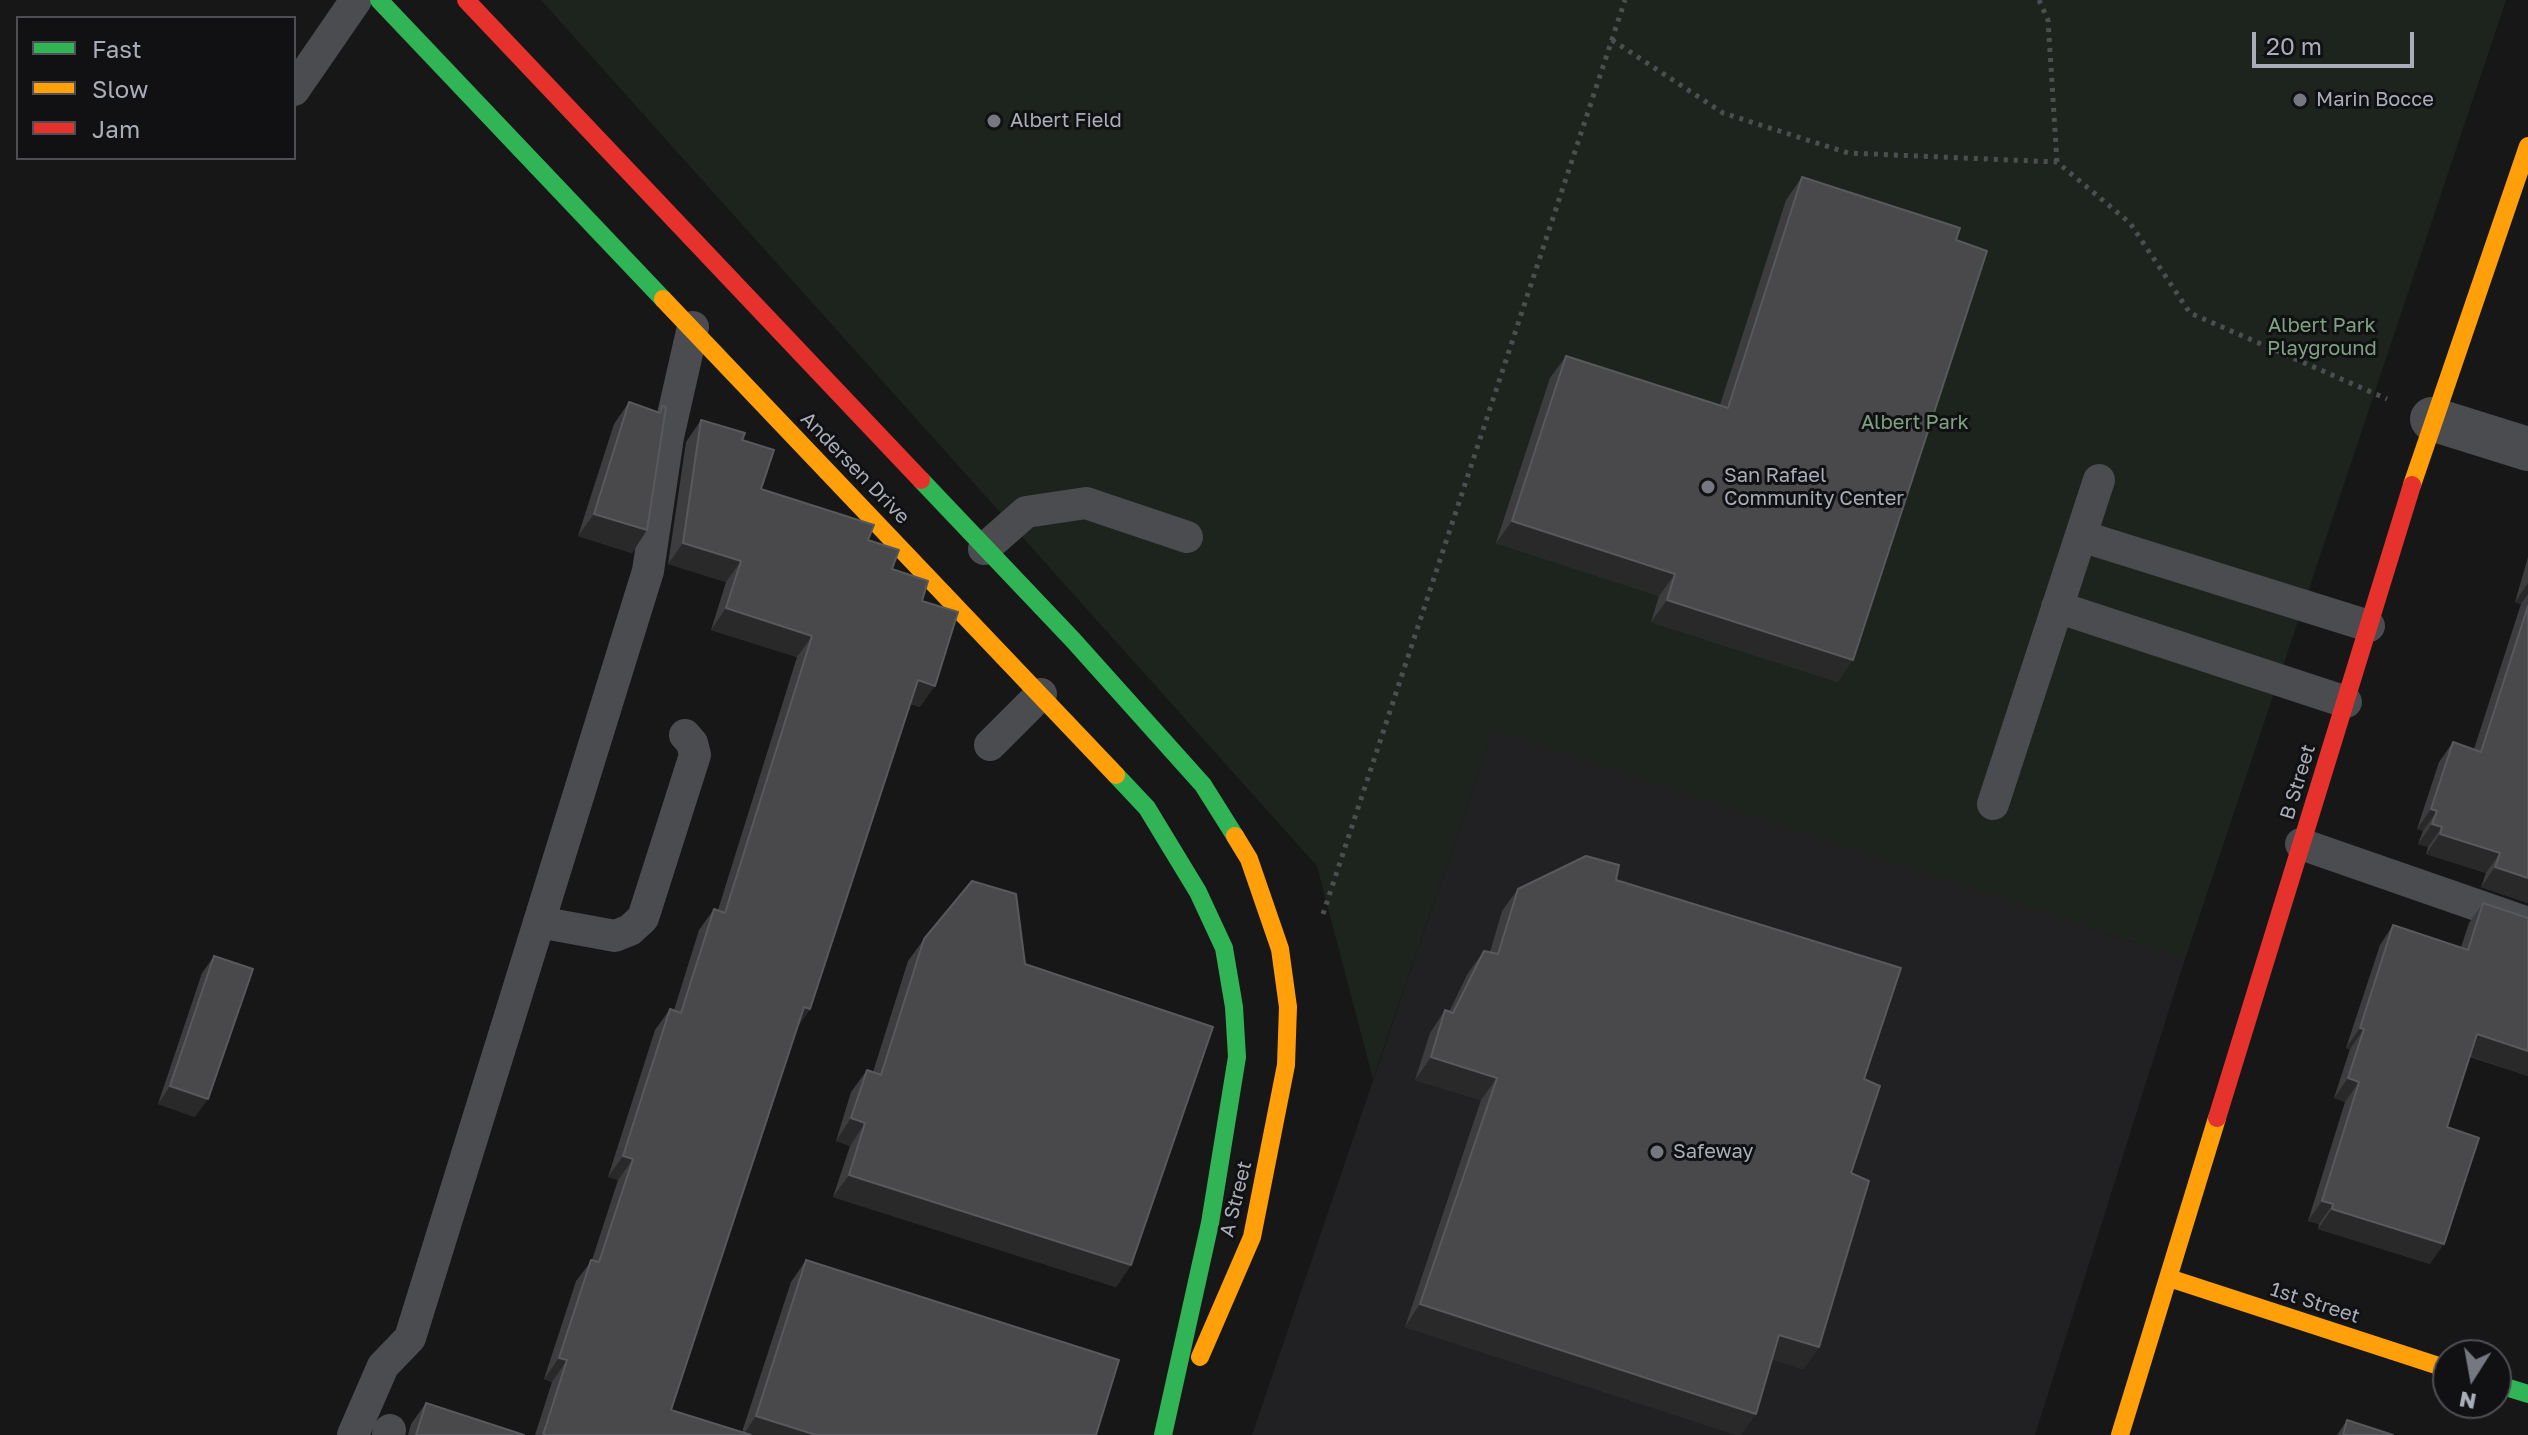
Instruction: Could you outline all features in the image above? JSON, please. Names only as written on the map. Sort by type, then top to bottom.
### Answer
[{"type":"main road","name":"Andersen Drive","points":[[379,0],[1147,808],[1198,892],[1224,948],[1234,1007]]},
{"type":"main road","name":"Andersen Drive","points":[[466,0],[1203,785],[1249,859],[1280,949],[1288,1007]]},
{"type":"main road","name":"B Street","points":[[2120,1435],[2432,419],[2528,146]]},
{"type":"main road","name":"A Street","points":[[1164,1435],[1210,1223],[1229,1112],[1237,1057],[1234,1007]]},
{"type":"main road","name":"A Street","points":[[1164,1435],[1252,1237],[1286,1065],[1288,1007]]},
{"type":"main road","name":"1st Street","points":[[2169,1278],[2432,1364]]},
{"type":"street","points":[[2432,419],[2528,449]]},
{"type":"lane","points":[[296,87],[356,0]]},
{"type":"lane","points":[[353,1435],[383,1366],[410,1338],[648,571],[668,437],[693,327]]},
{"type":"lane","points":[[1993,804],[2099,480]]},
{"type":"lane","points":[[984,549],[1026,512],[1086,503],[1187,537]]},
{"type":"lane","points":[[2081,536],[2369,626]]},
{"type":"lane","points":[[2057,607],[2346,702]]},
{"type":"lane","points":[[990,745],[1041,694]]},
{"type":"lane","points":[[539,922],[615,936],[643,918],[695,755],[692,743],[685,735]]},
{"type":"lane","points":[[2301,844],[2528,923]]},
{"type":"path","points":[[1280,949],[1320,924],[1625,0]]},
{"type":"path","points":[[2039,0],[2048,20],[2057,162]]},
{"type":"path","points":[[1612,40],[1723,113],[1848,153],[2057,162],[2130,223],[2190,313],[2432,419]]},
{"type":"shaded area","points":[[1493,729],[2185,959],[2035,1435],[1252,1435]]},
{"type":"green space","name":"Albert Park","points":[[541,0],[2506,0],[2185,959],[1493,730],[1373,1079],[1317,866]]},
{"type":"building","name":"San Rafael Community Center","points":[[1802,177],[1960,228],[1956,240],[1987,251],[1853,660],[1667,600],[1675,574],[1512,521],[1566,356],[1728,408]]},
{"type":"building","points":[[629,402],[660,413],[662,406],[666,407],[647,530],[594,514]]},
{"type":"building","points":[[701,420],[745,433],[742,440],[774,450],[761,489],[874,525],[868,540],[899,550],[892,569],[928,581],[922,601],[958,612],[935,686],[918,680],[810,1009],[804,1007],[671,1410],[751,1435],[543,1435],[567,1360],[559,1358],[591,1260],[599,1262],[633,1159],[623,1156],[670,1009],[681,1013],[714,909],[725,913],[812,636],[726,608],[741,561],[683,543]]},
{"type":"building","points":[[2528,606],[2528,878],[2495,867],[2500,853],[2440,834],[2442,827],[2432,824],[2437,811],[2431,809],[2453,742],[2481,752]]},
{"type":"building","name":"Safeway","points":[[1586,856],[1619,865],[1616,880],[1901,968],[1864,1079],[1880,1086],[1851,1173],[1869,1181],[1819,1347],[1779,1335],[1756,1414],[1420,1304],[1497,1078],[1431,1057],[1445,1010],[1453,1013],[1484,951],[1498,954],[1518,889]]},
{"type":"building","points":[[972,881],[1016,894],[1025,964],[1213,1027],[1131,1265],[849,1175],[865,1123],[851,1118],[867,1070],[881,1075],[924,939]]},
{"type":"building","points":[[2483,903],[2528,918],[2528,1051],[2477,1034],[2447,1127],[2479,1138],[2444,1244],[2332,1209],[2333,1204],[2322,1201],[2359,1082],[2348,1078],[2364,1029],[2360,1028],[2393,925],[2468,950]]},
{"type":"building","points":[[214,956],[253,969],[208,1099],[170,1086]]},
{"type":"building","points":[[806,1260],[1119,1360],[1096,1435],[816,1435],[756,1416]]},
{"type":"building","points":[[426,1403],[524,1435],[416,1435]]},
{"type":"building","points":[[2347,1420],[2393,1435],[2343,1435]]},
{"type":"traffic: fast","points":[[379,0],[663,299]]},
{"type":"traffic: fast","points":[[921,480],[1073,640],[1203,785],[1235,836]]},
{"type":"traffic: fast","points":[[1116,775],[1147,808],[1198,892],[1224,948],[1234,1007],[1237,1057],[1210,1223],[1163,1435]]},
{"type":"traffic: fast","points":[[2512,1389],[2528,1394]]},
{"type":"traffic: slow","points":[[2412,485],[2528,146]]},
{"type":"traffic: slow","points":[[663,299],[1116,775]]},
{"type":"traffic: slow","points":[[1200,1357],[1252,1237],[1286,1065],[1288,1007],[1280,949],[1249,859],[1235,836]]},
{"type":"traffic: slow","points":[[2120,1435],[2217,1118]]},
{"type":"traffic: slow","points":[[2169,1278],[2432,1364]]},
{"type":"traffic: jam","points":[[466,0],[921,480]]},
{"type":"traffic: jam","points":[[2217,1118],[2412,485]]},
{"type":"place","name":"Marin Bocce","points":[[2300,100]]},
{"type":"place","name":"Albert Field","points":[[994,121]]},
{"type":"place","name":"San Rafael Community Center","points":[[1708,487]]},
{"type":"place","name":"Safeway","points":[[1657,1152]]},
{"type":"park label","name":"Albert Park Playground","points":[[2322,338]]}]
